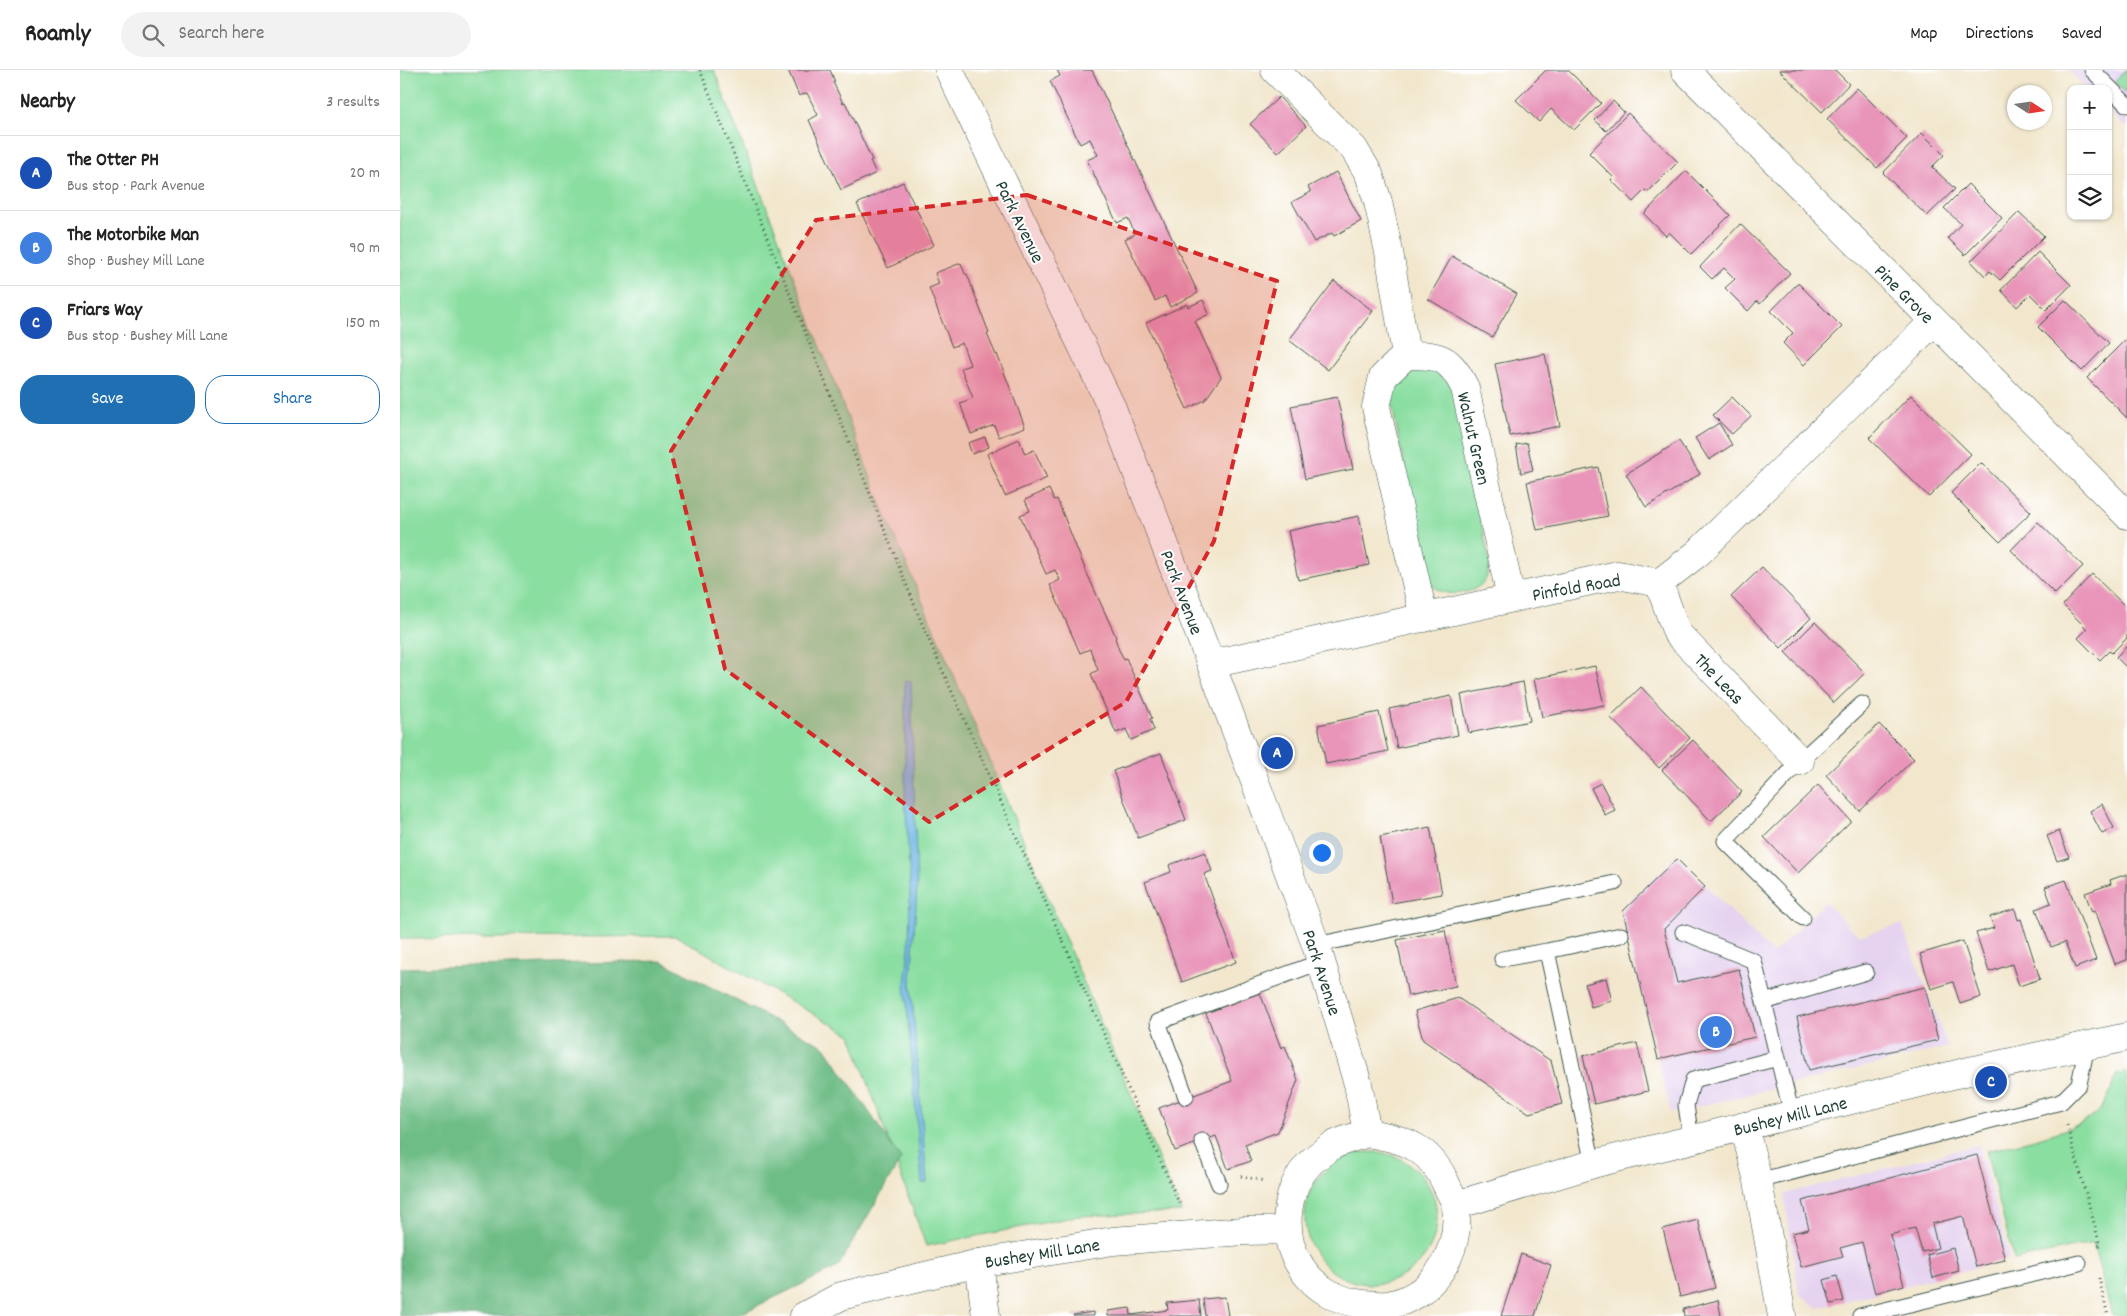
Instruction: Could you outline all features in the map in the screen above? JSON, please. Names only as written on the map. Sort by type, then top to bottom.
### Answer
[{"type":"street","name":"Park Avenue","points":[[949,70],[1112,408],[1318,954],[1358,1084],[1367,1133]]},
{"type":"street","points":[[1275,70],[1354,149],[1369,174],[1378,202],[1389,252],[1406,355],[1383,377],[1376,407],[1424,618]]},
{"type":"street","name":"Pine Grove","points":[[1685,70],[1933,322],[2127,515]]},
{"type":"street","points":[[1660,583],[1698,553],[1933,322]]},
{"type":"street","name":"Walnut Green","points":[[1406,355],[1436,355],[1456,370],[1465,388],[1511,598]]},
{"type":"street","name":"Pinfold Road","points":[[1210,664],[1618,575],[1660,583]]},
{"type":"street","name":"The Leas","points":[[1660,583],[1677,633],[1800,761]]},
{"type":"street","name":"Bushey Mill Lane","points":[[1456,1206],[1593,1164],[1691,1139],[1965,1072],[2127,1037]]},
{"type":"street","points":[[1744,1126],[1758,1181],[1782,1316]]},
{"type":"street","points":[[1367,1133],[1390,1137],[1418,1149],[1440,1169],[1456,1206],[1456,1235],[1446,1263],[1427,1286],[1386,1311],[1348,1303],[1322,1290],[1301,1268],[1291,1246],[1288,1230],[1287,1216],[1294,1188],[1310,1163],[1334,1145],[1367,1133]]},
{"type":"street","name":"Bushey Mill Lane","points":[[804,1316],[841,1296],[978,1263],[1113,1241],[1244,1231],[1288,1230]]},
{"type":"street","points":[[978,1263],[986,1316]]},
{"type":"lane","points":[[2092,70],[2127,105]]},
{"type":"lane","points":[[1802,918],[1725,841],[1800,761],[1862,704]]},
{"type":"lane","points":[[1186,1097],[1158,1022],[1318,954],[1615,883]]},
{"type":"lane","points":[[1683,932],[1754,961],[1792,1115]]},
{"type":"lane","points":[[1502,959],[1621,935]]},
{"type":"lane","points":[[1547,951],[1593,1164]]},
{"type":"lane","points":[[1764,1002],[1866,972]]},
{"type":"lane","points":[[1758,1181],[2061,1102],[2079,1084],[2088,1046]]},
{"type":"lane","points":[[1691,1139],[1686,1104],[1693,1080],[1778,1058]]},
{"type":"lane","points":[[1202,1141],[1216,1177]]},
{"type":"lane","points":[[1860,1316],[2079,1263]]},
{"type":"path","points":[[700,70],[925,631],[1193,1235]]},
{"type":"path","points":[[2061,1102],[2100,1245],[2091,1247]]},
{"type":"path","points":[[1216,1177],[1294,1188]]},
{"type":"path","points":[[2096,1269],[2108,1316]]},
{"type":"highlighted area","points":[[1027,195],[1277,281],[1214,541],[1126,702],[929,822],[725,669],[671,451],[816,220]]},
{"type":"shaded area","points":[[2068,70],[2127,70],[2127,129],[2112,114],[2112,85],[2083,85]]},
{"type":"shaded area","points":[[1677,856],[1773,954],[1825,902],[1859,936],[1902,924],[1948,1047],[1671,1113],[1621,910]]},
{"type":"shaded area","points":[[1979,1145],[2010,1259],[1818,1308],[1799,1294],[1784,1194]]},
{"type":"green space","points":[[400,70],[714,70],[880,502],[1181,1212],[1078,1216],[926,1246],[851,1035],[676,936],[400,939]]},
{"type":"green space","points":[[2127,70],[2127,94],[2115,82]]},
{"type":"green space","points":[[1415,370],[1428,370],[1438,373],[1446,378],[1454,388],[1490,564],[1486,578],[1481,584],[1463,593],[1442,592],[1434,587],[1426,577],[1391,400],[1397,381]]},
{"type":"green space","points":[[661,961],[825,1047],[901,1159],[838,1267],[736,1316],[400,1316],[400,968]]},
{"type":"green space","points":[[2127,1072],[2127,1316],[2112,1316],[2093,1243],[2014,1260],[1986,1151],[2047,1136],[2091,1118],[2105,1102],[2116,1075]]},
{"type":"green space","points":[[1371,1152],[1396,1157],[1407,1163],[1417,1172],[1426,1182],[1432,1193],[1437,1218],[1432,1243],[1426,1254],[1417,1264],[1407,1273],[1396,1279],[1371,1284],[1346,1279],[1335,1273],[1325,1264],[1316,1254],[1310,1243],[1305,1218],[1310,1193],[1316,1182],[1325,1172],[1335,1163],[1346,1157]]},
{"type":"water","points":[[905,681],[911,681],[917,888],[911,983],[927,1183],[922,1183],[905,984],[909,948],[910,884],[905,795]]},
{"type":"building","points":[[788,70],[830,70],[835,82],[833,82],[843,103],[845,102],[872,160],[870,161],[876,173],[841,190],[809,120],[818,115],[807,93],[799,96]]},
{"type":"building","points":[[1057,70],[1092,70],[1198,293],[1170,307],[1165,296],[1155,301],[1125,239],[1135,234],[1128,218],[1117,223],[1087,160],[1098,155],[1090,139],[1080,144],[1050,81],[1060,76]]},
{"type":"building","points":[[1546,70],[1568,70],[1601,103],[1574,130],[1551,109],[1539,122],[1516,100]]},
{"type":"building","points":[[1779,70],[1835,70],[1849,84],[1822,112]]},
{"type":"building","points":[[1857,88],[1907,138],[1877,168],[1827,119]]},
{"type":"building","points":[[1279,97],[1306,126],[1278,153],[1250,124]]},
{"type":"building","points":[[1613,101],[1624,112],[1606,131],[1595,120]]},
{"type":"building","points":[[1628,113],[1678,162],[1648,192],[1645,190],[1633,202],[1611,180],[1613,177],[1589,153]]},
{"type":"building","points":[[1922,133],[1944,155],[1932,167],[1955,189],[1927,216],[1883,173]]},
{"type":"building","points":[[1686,171],[1730,215],[1691,254],[1669,232],[1666,236],[1644,214]]},
{"type":"building","points":[[1336,172],[1361,221],[1334,236],[1332,233],[1314,242],[1292,202],[1311,192],[1308,187]]},
{"type":"building","points":[[903,182],[934,245],[888,268],[857,204]]},
{"type":"building","points":[[1968,184],[2002,218],[1965,255],[1948,238],[1961,224],[1944,208]]},
{"type":"building","points":[[2019,212],[2044,236],[2000,280],[1990,271],[1985,276],[1971,261]]},
{"type":"building","points":[[1740,224],[1790,273],[1760,304],[1757,301],[1748,311],[1725,288],[1735,279],[1724,268],[1712,279],[1700,267]]},
{"type":"building","points":[[2038,252],[2071,285],[2046,310],[2030,294],[2017,307],[2001,290]]},
{"type":"building","points":[[1452,256],[1517,294],[1492,337],[1428,299]]},
{"type":"building","points":[[961,263],[989,333],[987,334],[997,354],[1025,427],[999,437],[994,425],[971,434],[960,403],[973,398],[961,368],[970,365],[962,343],[952,347],[929,288],[939,284],[935,273]]},
{"type":"building","points":[[1334,281],[1373,311],[1328,370],[1289,340]]},
{"type":"building","points":[[1798,283],[1842,327],[1804,365],[1783,343],[1793,333],[1771,311]]},
{"type":"building","points":[[1203,300],[1209,314],[1195,321],[1221,377],[1205,400],[1187,409],[1146,323],[1187,304],[1188,307]]},
{"type":"building","points":[[2065,300],[2109,343],[2082,371],[2038,327]]},
{"type":"building","points":[[2127,338],[2127,418],[2087,378]]},
{"type":"building","points":[[1545,354],[1560,426],[1510,436],[1495,364]]},
{"type":"building","points":[[1911,395],[1971,454],[1929,497],[1869,438]]},
{"type":"building","points":[[1337,397],[1353,469],[1305,479],[1291,406]]},
{"type":"building","points":[[1732,397],[1751,416],[1732,434],[1713,415]]},
{"type":"building","points":[[1719,423],[1732,445],[1709,460],[1695,438]]},
{"type":"building","points":[[985,437],[989,447],[972,454],[968,443]]},
{"type":"building","points":[[1019,439],[1025,454],[1034,450],[1047,478],[1005,496],[987,454]]},
{"type":"building","points":[[1679,441],[1700,474],[1646,507],[1626,474]]},
{"type":"building","points":[[1527,443],[1533,470],[1521,473],[1516,445]]},
{"type":"building","points":[[1981,463],[2031,512],[2000,542],[1951,493]]},
{"type":"building","points":[[1598,467],[1608,516],[1537,530],[1527,482]]},
{"type":"building","points":[[1049,489],[1054,500],[1057,499],[1085,569],[1116,637],[1119,650],[1124,659],[1126,658],[1152,718],[1150,719],[1154,730],[1131,740],[1126,729],[1116,733],[1091,674],[1098,670],[1090,649],[1080,653],[1050,585],[1060,580],[1055,570],[1046,574],[1020,515],[1030,511],[1025,500]]},
{"type":"building","points":[[1359,516],[1369,565],[1298,580],[1288,531]]},
{"type":"building","points":[[2038,522],[2083,566],[2055,594],[2011,550]]},
{"type":"building","points":[[1762,567],[1811,618],[1781,648],[1731,597]]},
{"type":"building","points":[[2092,574],[2127,608],[2127,638],[2112,653],[2109,651],[2100,660],[2078,638],[2087,629],[2063,605]]},
{"type":"building","points":[[1815,622],[1865,673],[1834,703],[1785,652]]},
{"type":"building","points":[[2127,646],[2127,666],[2126,667],[2116,657]]},
{"type":"building","points":[[1595,666],[1604,705],[1542,717],[1534,679]]},
{"type":"building","points":[[1523,682],[1530,721],[1469,733],[1461,695]]},
{"type":"building","points":[[1641,687],[1690,738],[1659,768],[1610,717]]},
{"type":"building","points":[[1451,696],[1458,735],[1397,748],[1389,709]]},
{"type":"building","points":[[1379,712],[1388,751],[1326,764],[1318,725]]},
{"type":"building","points":[[1879,724],[1914,759],[1860,811],[1826,775]]},
{"type":"building","points":[[1693,740],[1742,792],[1711,821],[1662,770]]},
{"type":"building","points":[[1161,753],[1186,820],[1138,838],[1113,771]]},
{"type":"building","points":[[1601,783],[1615,810],[1605,815],[1591,788]]},
{"type":"building","points":[[1818,785],[1851,821],[1798,873],[1764,837]]},
{"type":"building","points":[[2102,804],[2114,828],[2102,834],[2090,811]]},
{"type":"building","points":[[1430,827],[1442,894],[1392,903],[1380,837]]},
{"type":"building","points":[[2059,831],[2069,857],[2057,861],[2047,836]]},
{"type":"building","points":[[1205,852],[1212,871],[1204,874],[1236,962],[1182,982],[1145,882],[1171,872],[1169,865]]},
{"type":"building","points":[[1677,859],[1705,887],[1664,929],[1677,983],[1739,969],[1755,1037],[1658,1059],[1623,911]]},
{"type":"building","points":[[2127,874],[2127,960],[2115,964],[2095,910],[2092,912],[2085,893],[2111,884],[2110,880]]},
{"type":"building","points":[[2066,880],[2096,960],[2075,968],[2065,942],[2051,947],[2036,909],[2051,903],[2045,887]]},
{"type":"building","points":[[2015,909],[2018,920],[2021,919],[2040,979],[2019,986],[2012,964],[1989,972],[1976,933],[1994,928],[1990,917]]},
{"type":"building","points":[[1445,930],[1456,986],[1408,996],[1397,940]]},
{"type":"building","points":[[1963,941],[1981,997],[1960,1004],[1953,982],[1931,989],[1920,954]]},
{"type":"building","points":[[1606,978],[1612,1001],[1591,1007],[1585,984]]},
{"type":"building","points":[[1925,987],[1938,1040],[1809,1070],[1797,1017]]},
{"type":"building","points":[[1260,993],[1281,1048],[1285,1046],[1298,1080],[1278,1132],[1245,1144],[1251,1161],[1228,1169],[1216,1136],[1175,1151],[1159,1108],[1232,1081],[1206,1013]]},
{"type":"building","points":[[1458,998],[1551,1061],[1562,1104],[1529,1113],[1423,1040],[1415,1011]]},
{"type":"building","points":[[1637,1043],[1648,1091],[1594,1104],[1583,1056]]},
{"type":"building","points":[[1977,1155],[2005,1260],[1976,1267],[1963,1216],[1932,1224],[1938,1248],[1922,1252],[1915,1228],[1890,1235],[1904,1285],[1875,1293],[1862,1242],[1840,1248],[1843,1256],[1801,1267],[1792,1233],[1809,1229],[1802,1201]]},
{"type":"building","points":[[1698,1220],[1715,1288],[1680,1297],[1663,1229]]},
{"type":"building","points":[[1953,1248],[1959,1271],[1933,1278],[1927,1255]]},
{"type":"building","points":[[1521,1254],[1551,1265],[1535,1316],[1501,1316]]},
{"type":"building","points":[[1837,1276],[1844,1301],[1831,1304],[1824,1280]]},
{"type":"building","points":[[1225,1297],[1228,1316],[1205,1316],[1203,1299]]},
{"type":"building","points":[[1199,1300],[1201,1316],[1108,1316],[1108,1311],[1130,1308],[1131,1315],[1168,1310],[1167,1303]]},
{"type":"building","points":[[1718,1300],[1721,1316],[1684,1316],[1683,1309]]},
{"type":"building","points":[[1093,1312],[1094,1316],[1073,1316],[1073,1315]]},
{"type":"place","name":"The Otter PH","points":[[1277,753]]},
{"type":"place","name":"The Motorbike Man","points":[[1716,1032]]},
{"type":"place","name":"Friars Way","points":[[1991,1082]]}]
